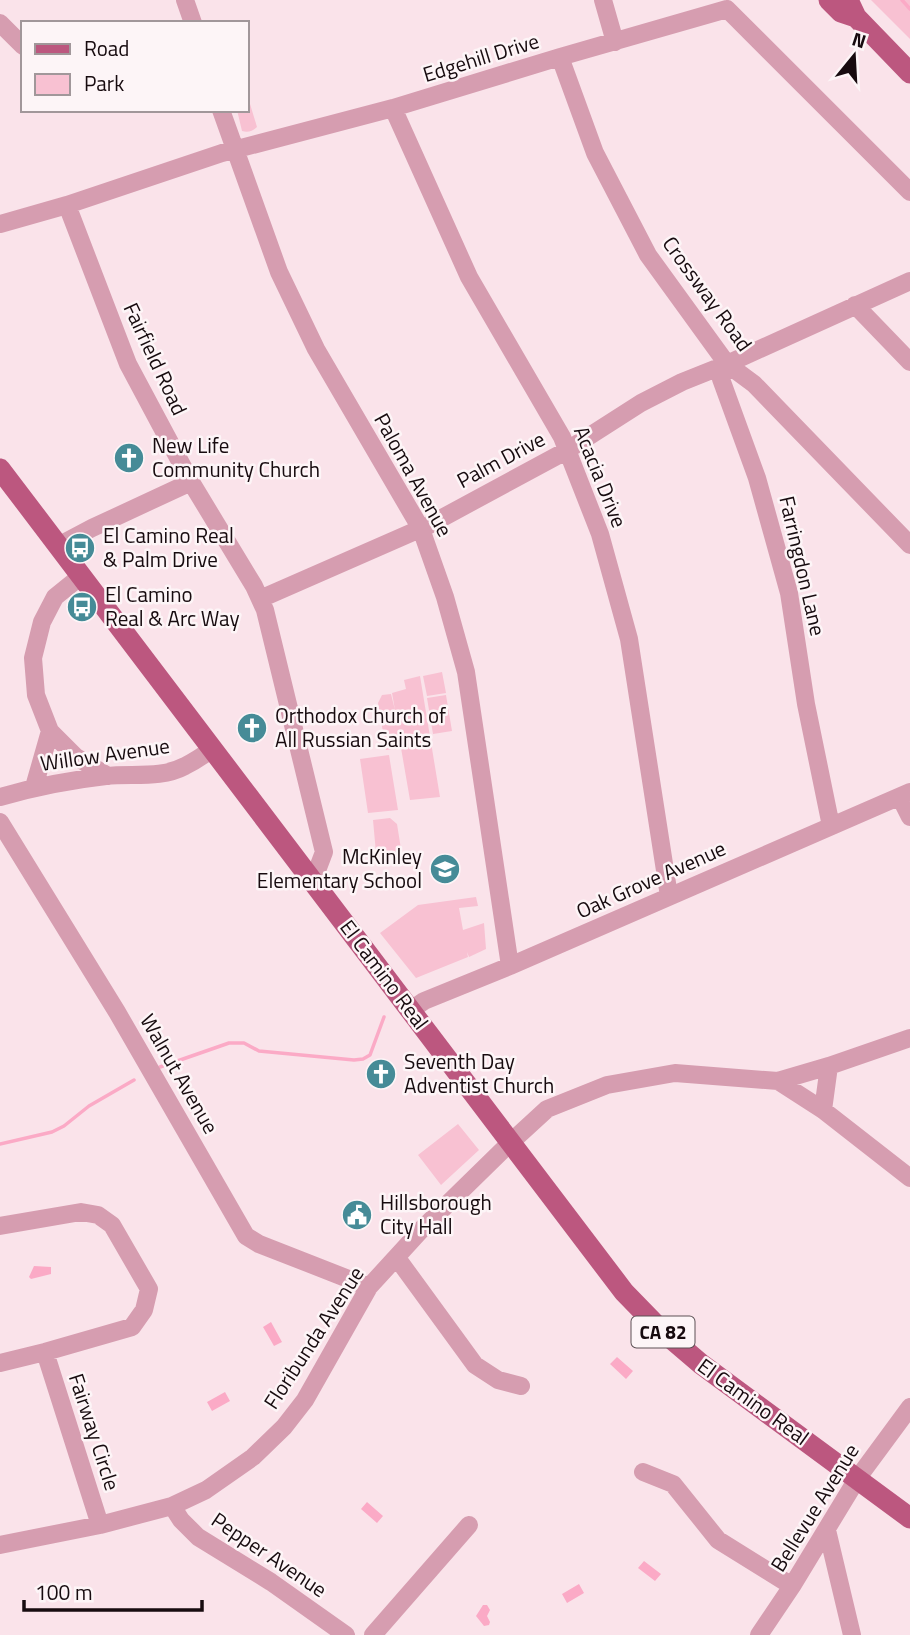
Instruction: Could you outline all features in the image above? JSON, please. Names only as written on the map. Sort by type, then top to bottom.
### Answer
[{"type":"main road","points":[[829,0],[841,12],[852,9],[910,73]]},
{"type":"main road","name":"El Camino Real","points":[[0,468],[624,1292],[660,1329],[701,1364],[910,1518]]},
{"type":"street","points":[[185,0],[192,21]]},
{"type":"street","points":[[603,0],[615,42]]},
{"type":"street","name":"Edgehill Drive","points":[[0,224],[234,150],[393,108],[727,9],[910,192]]},
{"type":"street","points":[[0,23],[21,44]]},
{"type":"street","name":"Crossway Road","points":[[560,57],[595,153],[648,255],[727,364],[754,384],[910,545]]},
{"type":"street","name":"Acacia Drive","points":[[393,108],[469,277],[562,437],[600,534],[629,639],[669,896]]},
{"type":"street","name":"Paloma Avenue","points":[[222,112],[279,272],[316,349],[421,529],[445,597],[466,672],[510,966]]},
{"type":"street","name":"Fairfield Road","points":[[67,205],[128,364],[191,482],[254,586],[265,610],[324,852],[313,881]]},
{"type":"street","name":"Palm Drive","points":[[260,599],[421,529],[566,451],[641,403],[682,382],[910,281]]},
{"type":"street","points":[[855,305],[910,362]]},
{"type":"street","name":"Farringdon Lane","points":[[727,364],[721,379],[757,478],[789,593],[806,704],[831,826]]},
{"type":"street","points":[[58,546],[191,482]]},
{"type":"street","points":[[81,576],[55,597],[41,622],[33,657],[36,695],[50,731],[76,757],[108,776]]},
{"type":"street","points":[[34,788],[50,731]]},
{"type":"street","name":"Willow Avenue","points":[[0,797],[34,788],[108,776],[166,773],[184,767],[212,749]]},
{"type":"street","points":[[905,794],[910,817]]},
{"type":"street","name":"Oak Grove Avenue","points":[[411,1010],[424,1001],[905,794]]},
{"type":"street","name":"Walnut Avenue","points":[[0,822],[117,1012],[246,1236],[259,1244],[369,1287]]},
{"type":"street","name":"Floribunda Avenue","points":[[0,1545],[100,1525],[172,1506],[206,1490],[253,1457],[284,1427],[304,1400],[369,1287],[422,1229],[547,1109],[607,1085],[675,1073],[778,1081],[910,1038]]},
{"type":"street","points":[[823,1110],[830,1066]]},
{"type":"street","points":[[778,1081],[823,1110],[910,1178]]},
{"type":"street","name":"Fairway Circle","points":[[0,1226],[81,1212],[98,1214],[111,1225],[149,1289],[144,1310],[132,1327],[0,1363]]},
{"type":"street","points":[[397,1258],[475,1365],[498,1380],[521,1385]]},
{"type":"street","name":"Fairway Circle","points":[[45,1352],[100,1525]]},
{"type":"street","name":"Bellevue Avenue","points":[[759,1635],[858,1479],[910,1407]]},
{"type":"street","points":[[643,1472],[673,1484],[718,1540],[792,1586]]},
{"type":"street","name":"Pepper Avenue","points":[[172,1506],[181,1520],[198,1537],[271,1581],[346,1635]]},
{"type":"street","points":[[373,1635],[469,1525]]},
{"type":"street","points":[[827,1530],[852,1635]]},
{"type":"green space","points":[[871,0],[910,0],[910,39]]},
{"type":"green space","points":[[248,97],[257,127],[252,131],[242,131],[237,112],[248,112]]},
{"type":"green space","points":[[442,672],[446,693],[427,696],[423,676]]},
{"type":"green space","points":[[420,676],[440,797],[410,800],[401,748],[386,750],[378,703],[382,695],[391,694],[395,710],[392,693],[406,689],[404,680]]},
{"type":"green space","points":[[446,695],[452,731],[433,734],[427,698]]},
{"type":"green space","points":[[389,755],[398,810],[368,813],[360,759]]},
{"type":"green space","points":[[390,818],[397,824],[401,849],[396,856],[390,857],[382,852],[376,853],[373,820]]},
{"type":"green space","points":[[476,897],[478,906],[459,908],[463,930],[484,923],[486,949],[469,957],[467,952],[468,957],[416,978],[380,933],[418,905]]},
{"type":"green space","points":[[458,1124],[479,1150],[441,1185],[418,1155]]},
{"type":"shaded area","points":[[34,1266],[51,1267],[51,1274],[31,1279],[29,1277]]},
{"type":"shaded area","points":[[271,1322],[282,1342],[274,1346],[263,1327]]},
{"type":"shaded area","points":[[617,1357],[633,1371],[626,1379],[610,1364]]},
{"type":"shaded area","points":[[225,1392],[230,1401],[212,1411],[207,1402]]},
{"type":"shaded area","points":[[367,1502],[383,1516],[377,1523],[361,1509]]},
{"type":"shaded area","points":[[644,1561],[661,1574],[655,1581],[638,1568]]},
{"type":"shaded area","points":[[579,1584],[584,1593],[567,1603],[562,1594]]},
{"type":"shaded area","points":[[483,1605],[487,1605],[490,1610],[487,1616],[489,1625],[484,1626],[476,1616]]},
{"type":"waterway","points":[[902,0],[910,9]]},
{"type":"waterway","points":[[160,1067],[229,1043],[244,1043],[259,1051],[363,1059],[370,1055],[384,1017]]},
{"type":"waterway","points":[[0,1144],[52,1132],[89,1106],[134,1080]]},
{"type":"place","name":"New Life Community Church","points":[[129,458]]},
{"type":"place","name":"El Camino Real & Palm Drive","points":[[80,548]]},
{"type":"place","name":"El Camino Real & Arc Way","points":[[82,607]]},
{"type":"place","name":"Orthodox Church of All Russian Saints","points":[[252,728]]},
{"type":"place","name":"McKinley Elementary School","points":[[445,869]]},
{"type":"place","name":"Seventh Day Adventist Church","points":[[381,1074]]},
{"type":"place","name":"Hillsborough City Hall","points":[[357,1215]]}]
